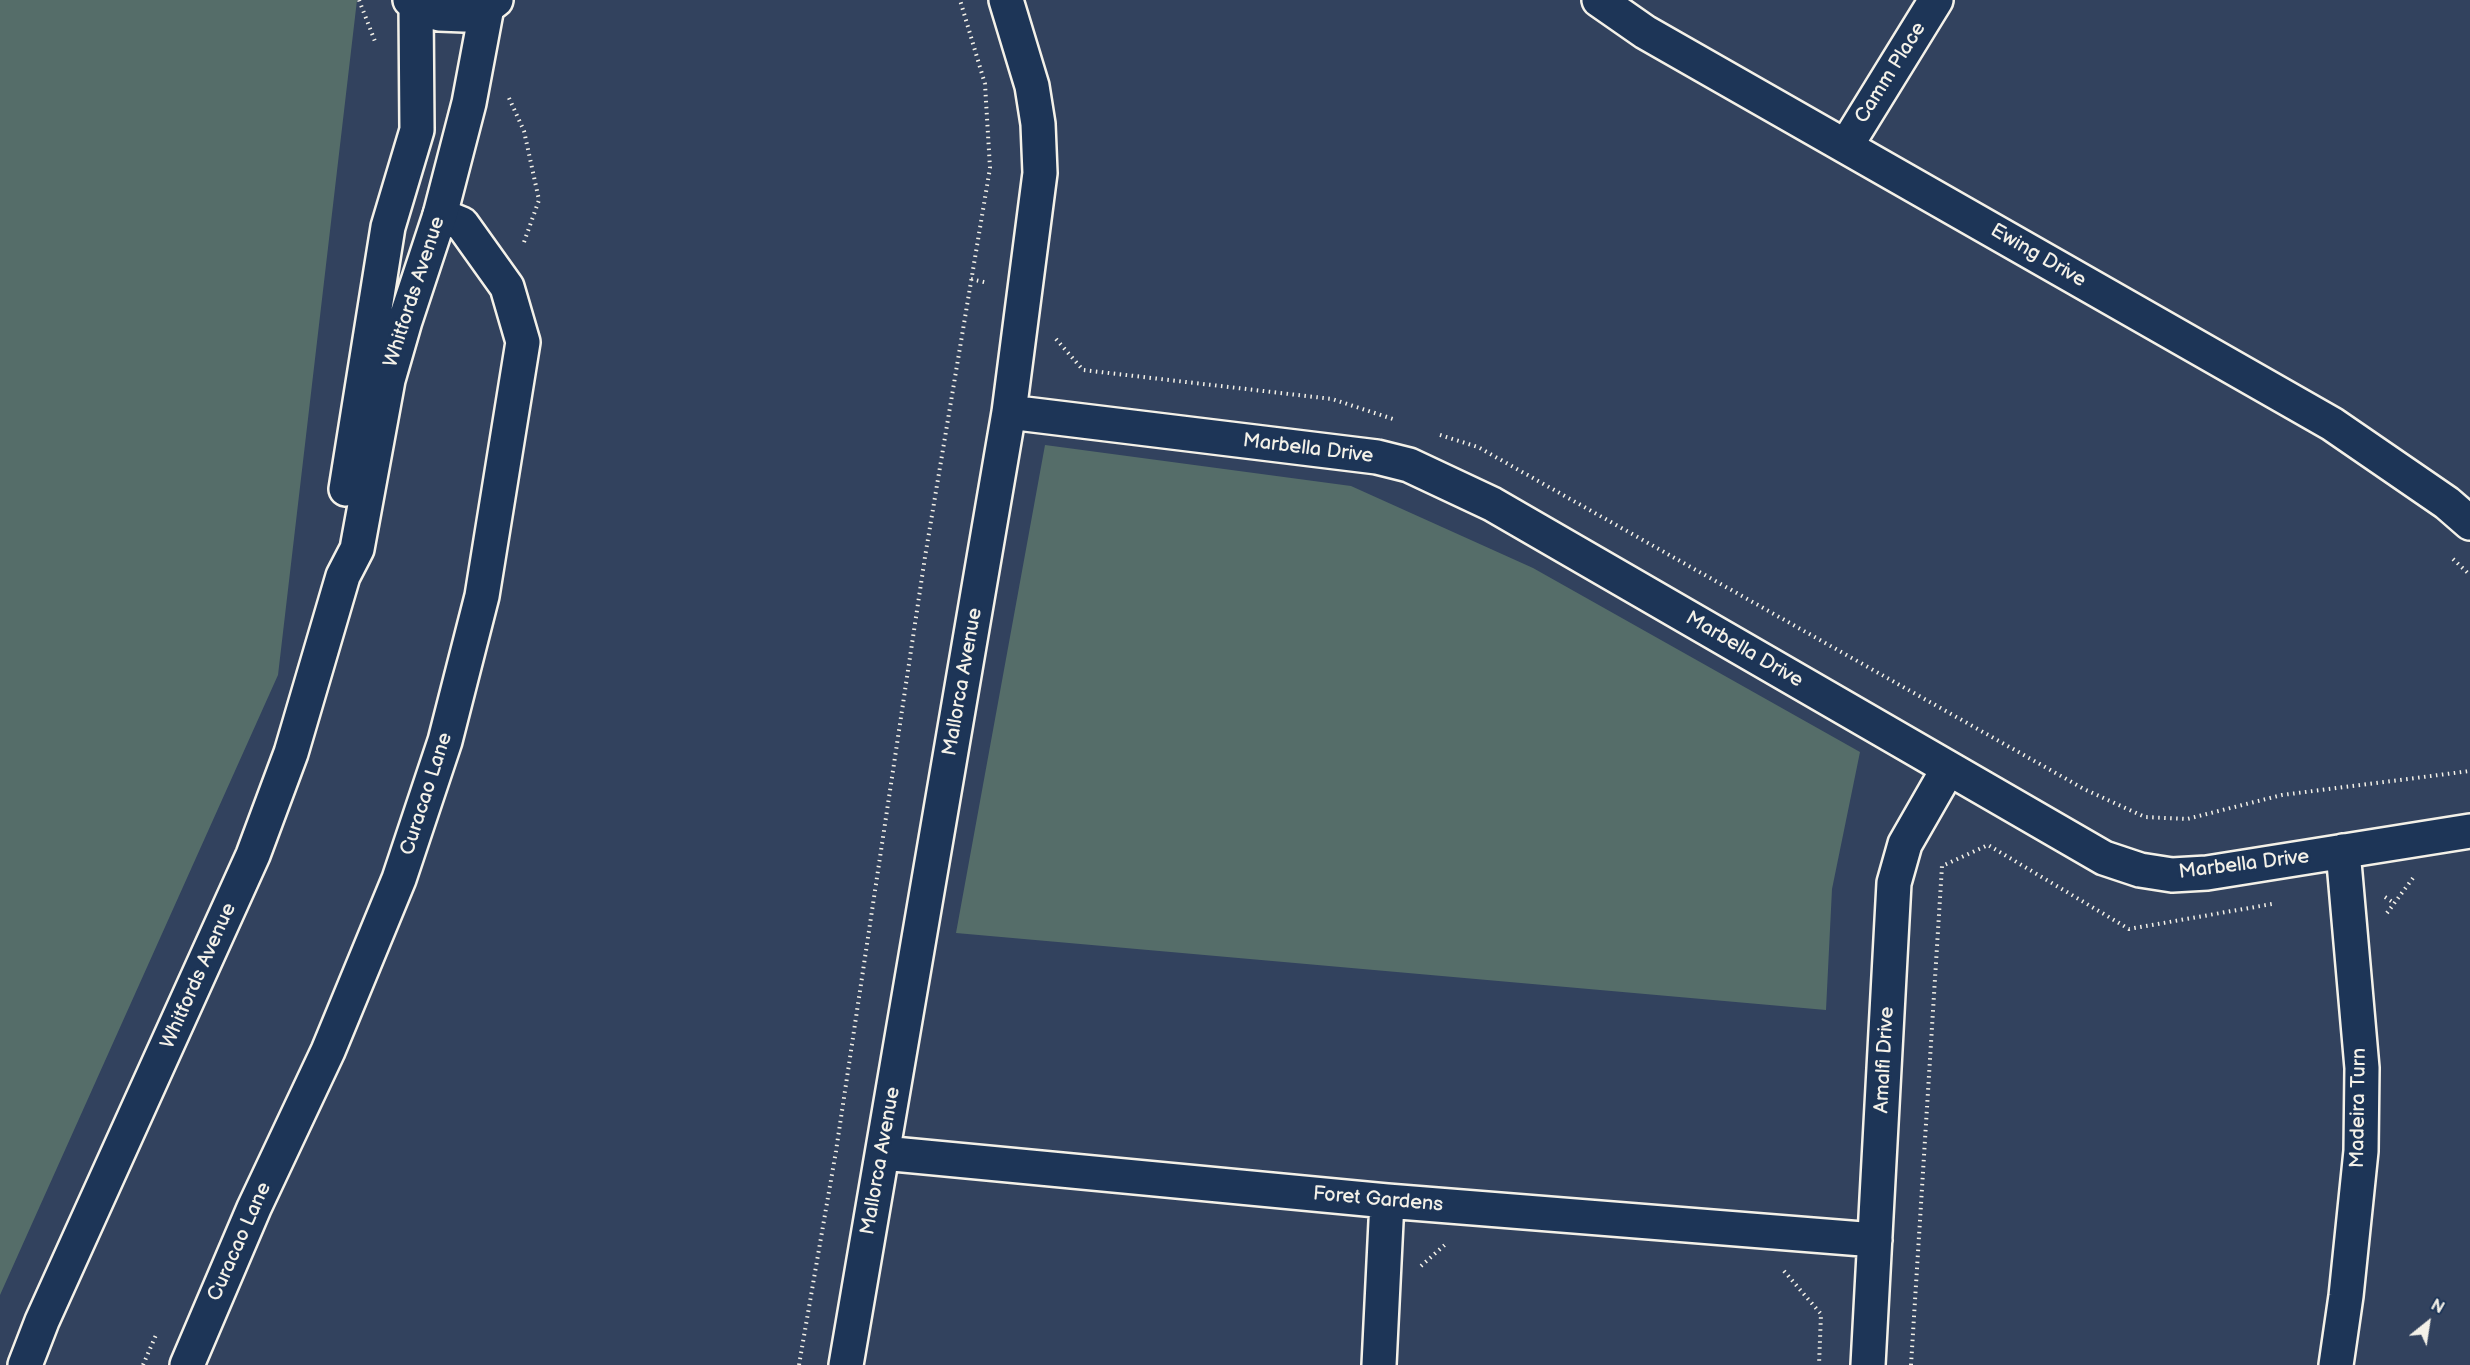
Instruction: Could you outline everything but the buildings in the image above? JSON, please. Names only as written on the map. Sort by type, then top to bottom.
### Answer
[{"type":"street","name":"Mallorca Avenue","points":[[846,1365],[1009,412],[1040,172],[1038,124],[1032,87],[1006,0]]},
{"type":"street","name":"Ewing Drive","points":[[1599,0],[1645,32],[2332,424],[2447,503],[2470,523]]},
{"type":"street","name":"Camm Place","points":[[1846,146],[1936,0]]},
{"type":"street","points":[[413,2],[439,14],[464,15],[492,4]]},
{"type":"street","name":"Whitfords Avenue","points":[[343,576],[338,542],[388,227],[417,130],[413,2]]},
{"type":"street","name":"Whitfords Avenue","points":[[26,1365],[42,1320],[253,855],[291,753],[343,576],[357,549],[388,380],[440,215],[492,4]]},
{"type":"street","name":"Curacao Lane","points":[[187,1365],[254,1208],[328,1051],[391,901],[445,741],[482,596],[523,342],[507,287],[462,224],[440,215]]},
{"type":"street","name":"Marbella Drive","points":[[1009,412],[1377,457],[1409,465],[1511,515],[2104,858],[2140,870],[2172,875],[2208,873],[2470,831]]},
{"type":"street","name":"Amalfi Drive","points":[[1868,1365],[1894,883],[1905,843],[1948,769]]},
{"type":"street","name":"Madeira Turn","points":[[2336,1365],[2348,1286],[2361,1139],[2362,1068],[2343,851]]},
{"type":"street","name":"Foret Gardens","points":[[883,1153],[1387,1201],[1875,1240]]},
{"type":"street","points":[[1378,1365],[1387,1201]]},
{"type":"path","points":[[799,1365],[836,1151],[925,557],[990,168],[985,84],[960,0]]},
{"type":"path","points":[[505,91],[524,131],[539,200],[507,287]]},
{"type":"path","points":[[971,279],[1024,290]]},
{"type":"path","points":[[1055,337],[1083,370],[1332,399],[1400,422]]},
{"type":"path","points":[[1433,433],[1478,447],[2084,789],[2145,817],[2187,819],[2282,795],[2470,771]]},
{"type":"path","points":[[1911,1365],[1942,866],[1988,845],[2129,929],[2278,903]]},
{"type":"path","points":[[2346,884],[2365,882],[2394,903]]},
{"type":"path","points":[[1412,1274],[1455,1235]]},
{"type":"path","points":[[1781,1268],[1821,1314],[1819,1365]]},
{"type":"path","points":[[143,1365],[159,1328]]},
{"type":"green space","points":[[0,0],[357,0],[278,675],[0,1295]]},
{"type":"green space","points":[[1045,445],[1351,486],[1533,568],[1860,752],[1832,889],[1826,1010],[956,933]]}]
